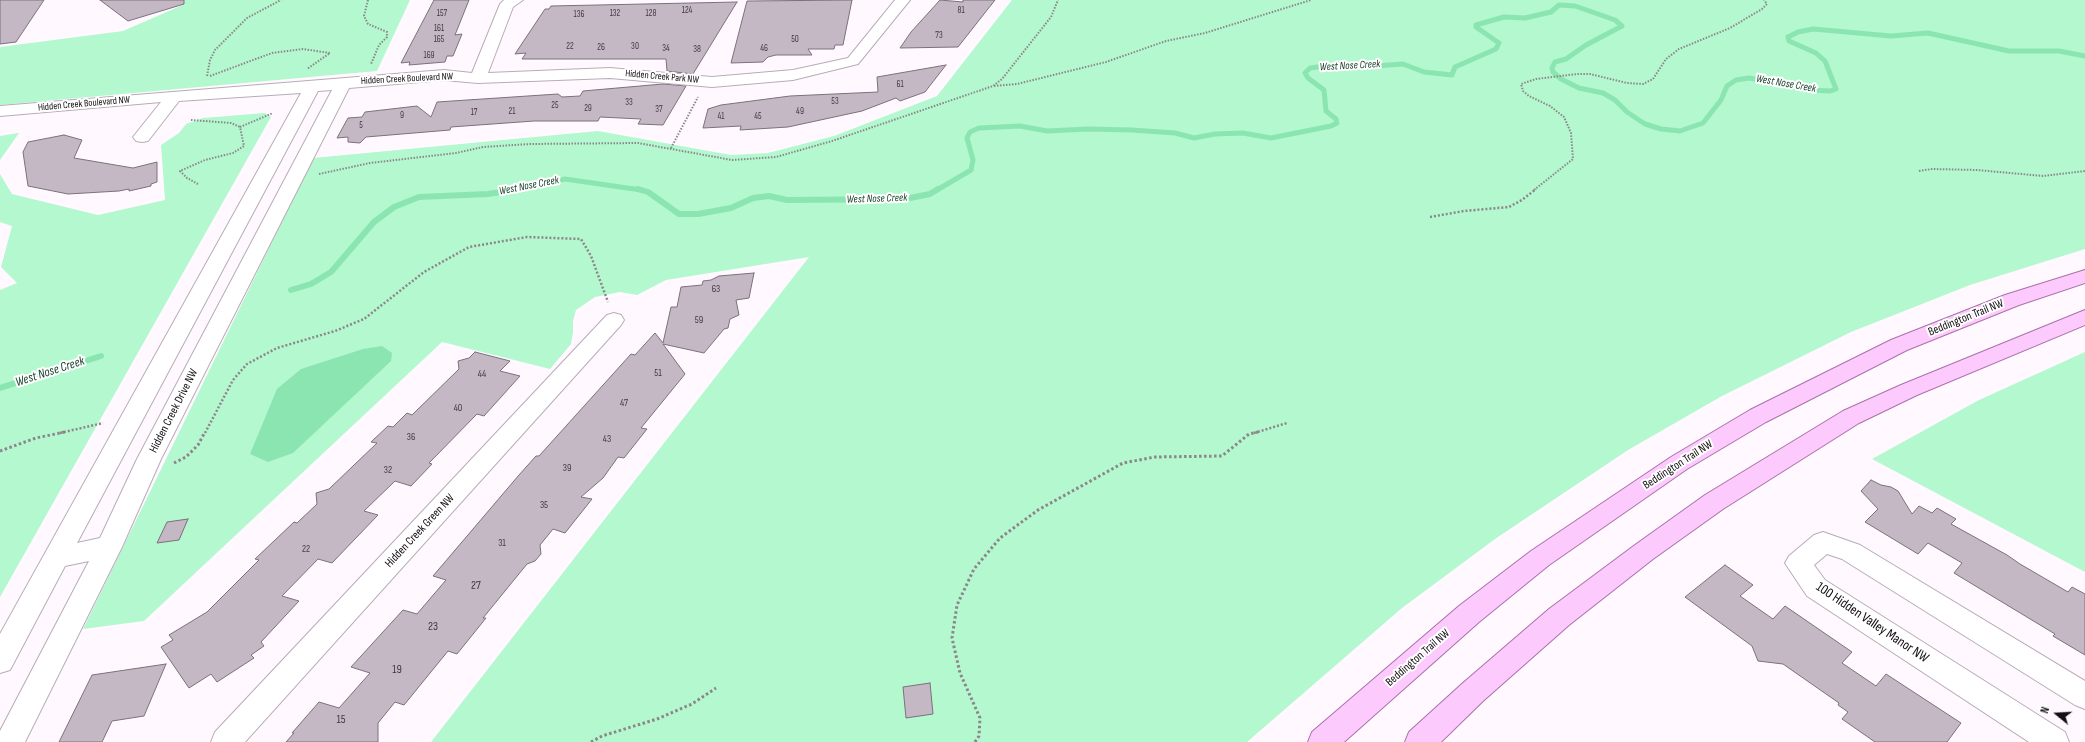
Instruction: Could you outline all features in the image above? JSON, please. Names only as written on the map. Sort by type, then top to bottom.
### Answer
[{"type":"main road","name":"Beddington Trail NW","points":[[1323,742],[1469,614],[1534,563],[1679,463],[1771,409],[1899,345],[2012,300],[2085,276]]},
{"type":"main road","points":[[1420,742],[1473,692],[1559,617],[1644,552],[1714,502],[1851,417],[1909,390],[2085,317]]},
{"type":"street","points":[[478,78],[507,4],[516,0]]},
{"type":"street","name":"Hidden Creek Park NW","points":[[478,78],[610,73],[712,82],[792,75],[854,61],[904,0]]},
{"type":"street","name":"Hidden Creek Boulevard NW","points":[[0,111],[169,102],[339,89],[435,87],[478,78]]},
{"type":"street","name":"Hidden Creek Drive NW","points":[[10,742],[109,547],[149,459],[339,89]]},
{"type":"street","points":[[0,661],[196,298],[310,92]]},
{"type":"street","points":[[142,137],[169,102]]},
{"type":"street","name":"Hidden Creek Boulevard NW","points":[[0,123],[169,102]]},
{"type":"street","name":"Hidden Creek Green NW","points":[[226,742],[614,320]]},
{"type":"street","name":"100 Hidden Valley Manor NW","points":[[2054,742],[1816,588],[1798,563],[1823,542],[1851,552],[2085,696]]},
{"type":"street","points":[[57,557],[109,547]]},
{"type":"path","points":[[207,76],[210,60],[215,50],[247,18],[281,0]]},
{"type":"path","points":[[368,0],[364,16],[368,24],[387,32],[387,37],[379,45],[371,66]]},
{"type":"path","points":[[994,86],[1002,79],[1051,17],[1058,0]]},
{"type":"path","points":[[318,174],[370,163],[515,144],[638,143],[732,160],[776,157],[832,141],[994,86],[1017,84],[1106,62],[1166,41],[1218,29],[1311,0]]},
{"type":"path","points":[[1430,217],[1464,211],[1509,207],[1522,200],[1573,159],[1571,133],[1564,117],[1550,106],[1529,96],[1523,91],[1521,84],[1536,78],[1590,74],[1627,83],[1643,84],[1653,79],[1666,59],[1679,49],[1730,28],[1762,9],[1766,4],[1764,0]]},
{"type":"path","points":[[201,78],[227,71],[272,53],[303,49],[326,51],[330,53],[302,73]]},
{"type":"path","points":[[672,148],[702,91]]},
{"type":"path","points":[[191,120],[231,123],[240,127],[273,113]]},
{"type":"path","points":[[198,184],[187,178],[180,171],[205,160],[233,153],[244,146],[244,140],[240,127]]},
{"type":"path","points":[[1919,171],[1932,169],[1977,170],[2043,176],[2085,170]]},
{"type":"path","points":[[174,463],[186,457],[198,444],[239,372],[246,364],[261,355],[335,331],[364,319],[424,272],[446,258],[469,248],[498,240],[527,237],[581,240],[591,256],[614,320]]},
{"type":"path","points":[[0,451],[36,438],[104,423]]},
{"type":"path","points":[[975,742],[979,736],[980,718],[960,673],[952,638],[957,605],[974,569],[1000,538],[1038,510],[1123,463],[1155,457],[1222,456],[1249,434],[1287,423]]},
{"type":"path","points":[[591,742],[602,736],[657,719],[692,704],[716,688]]},
{"type":"shaded area","points":[[179,0],[410,0],[377,71],[0,105],[0,47],[123,31],[185,4]]},
{"type":"shaded area","points":[[1012,0],[2085,0],[2085,249],[1970,285],[1851,332],[1722,396],[1628,450],[1495,539],[1402,608],[1247,742],[431,742],[809,257],[666,280],[637,295],[620,292],[595,297],[576,310],[573,321],[571,344],[550,369],[442,342],[144,621],[83,629],[313,158],[598,131],[731,155],[768,153],[834,136],[937,96]]},
{"type":"shaded area","points":[[265,113],[271,117],[0,597],[0,290],[17,283],[1,267],[12,226],[0,222],[0,174],[12,194],[98,215],[165,200],[161,145],[179,133],[186,124],[203,118]]},
{"type":"shaded area","points":[[19,133],[0,160],[0,136]]},
{"type":"shaded area","points":[[382,346],[392,353],[391,361],[293,453],[268,462],[250,454],[277,389],[301,369],[363,349]]},
{"type":"shaded area","points":[[2085,352],[2085,572],[1872,459],[1979,400]]},
{"type":"building","points":[[0,0],[44,0],[16,42],[0,44]]},
{"type":"building","points":[[100,0],[184,0],[184,4],[128,21]]},
{"type":"building","points":[[434,0],[469,0],[455,35],[462,34],[453,56],[447,56],[445,62],[409,65],[410,62],[401,63]]},
{"type":"building","points":[[852,0],[843,45],[835,45],[834,49],[808,49],[812,55],[776,55],[768,57],[763,62],[731,63],[747,1]]},
{"type":"building","points":[[940,0],[963,2],[963,0],[995,0],[958,47],[900,48],[911,32]]},
{"type":"building","points":[[737,2],[693,74],[667,71],[666,59],[522,59],[526,53],[515,54],[545,9],[549,9],[551,6]]},
{"type":"building","points":[[946,65],[925,92],[900,101],[896,98],[862,111],[788,127],[740,130],[741,126],[703,128],[708,109],[721,105],[790,96],[878,92],[877,77]]},
{"type":"building","points":[[663,84],[686,86],[663,125],[638,124],[641,119],[600,117],[598,121],[534,121],[451,127],[450,130],[366,137],[360,143],[348,142],[348,137],[337,138],[348,118],[362,117],[365,112],[417,106],[431,117],[437,102],[558,94],[562,97],[580,96],[583,91]]},
{"type":"building","points":[[64,135],[82,140],[74,158],[133,168],[157,162],[157,182],[151,184],[151,186],[129,191],[129,189],[68,194],[28,186],[23,152],[28,142]]},
{"type":"building","points":[[754,273],[749,298],[736,300],[739,315],[730,319],[728,328],[724,329],[704,353],[663,344],[685,374],[641,428],[647,429],[624,458],[618,457],[603,478],[581,497],[592,499],[565,533],[553,529],[540,545],[541,554],[535,561],[527,564],[483,618],[486,618],[457,654],[448,651],[404,705],[395,702],[378,723],[378,742],[286,742],[319,702],[339,708],[370,673],[351,667],[403,610],[417,614],[446,580],[433,576],[519,475],[536,456],[539,456],[631,354],[635,355],[655,333],[663,343],[671,307],[677,307],[681,287],[702,285],[703,281],[711,280],[719,276]]},
{"type":"building","points":[[475,352],[510,361],[500,371],[520,376],[484,416],[477,414],[429,463],[432,464],[411,486],[395,481],[364,511],[378,515],[332,563],[318,559],[282,596],[299,601],[261,642],[264,646],[251,655],[254,658],[217,682],[211,674],[189,688],[161,647],[173,640],[169,635],[207,612],[259,560],[255,559],[294,522],[297,523],[317,504],[316,493],[329,489],[377,443],[371,442],[388,426],[393,427],[407,413],[412,415],[459,369],[458,361],[469,358]]},
{"type":"building","points":[[1871,480],[1898,491],[1912,514],[1919,506],[1932,513],[1937,508],[1956,519],[1951,524],[2007,555],[2068,592],[2072,587],[2085,594],[2085,655],[2053,636],[2055,634],[1954,573],[1962,563],[1928,543],[1918,554],[1865,522],[1878,509],[1861,491]]},
{"type":"building","points":[[188,519],[179,540],[157,543],[167,522]]},
{"type":"building","points":[[1725,565],[1753,585],[1740,596],[1773,619],[1785,606],[1852,652],[1842,663],[1876,686],[1886,674],[1961,723],[1947,742],[1875,742],[1842,719],[1848,712],[1838,705],[1839,703],[1783,664],[1758,661],[1752,646],[1685,597]]},
{"type":"building","points":[[166,664],[144,716],[112,721],[102,742],[59,742],[92,675]]},
{"type":"building","points":[[930,683],[933,714],[906,718],[903,687]]},
{"type":"waterway","name":"West Nose Creek","points":[[937,190],[971,170],[973,160],[967,138],[970,132],[979,128],[1020,126],[1047,131],[1088,129],[1132,130],[1175,133],[1194,138],[1215,134],[1243,133],[1271,138],[1331,126],[1337,123],[1336,119],[1326,111],[1324,90],[1308,78],[1305,73],[1310,68],[1340,64],[1375,66],[1403,64],[1424,72],[1452,75],[1455,67],[1496,49],[1499,43],[1476,27],[1476,25],[1504,17],[1525,18],[1551,12],[1559,5],[1575,6],[1615,20],[1622,26],[1586,45],[1566,59],[1555,62],[1552,68],[1553,72],[1561,79],[1579,88],[1603,93],[1615,100],[1627,112],[1645,124],[1661,129],[1680,131],[1703,123],[1721,100],[1727,86],[1736,80],[1749,78],[1810,90],[1830,91],[1836,89],[1825,61],[1816,53],[1789,41],[1788,37],[1798,32],[1813,29],[1891,36],[1928,33],[2009,51],[2059,51],[2085,56]]},
{"type":"waterway","name":"West Nose Creek","points":[[513,190],[565,179],[641,190]]},
{"type":"waterway","name":"West Nose Creek","points":[[291,290],[311,284],[331,272],[374,222],[394,207],[419,197],[488,194],[520,189]]},
{"type":"waterway","name":"West Nose Creek","points":[[638,189],[648,192],[679,214],[698,214],[731,208],[753,198],[769,196],[787,200],[905,199],[930,194],[938,189]]},
{"type":"waterway","name":"West Nose Creek","points":[[0,388],[101,356]]}]
